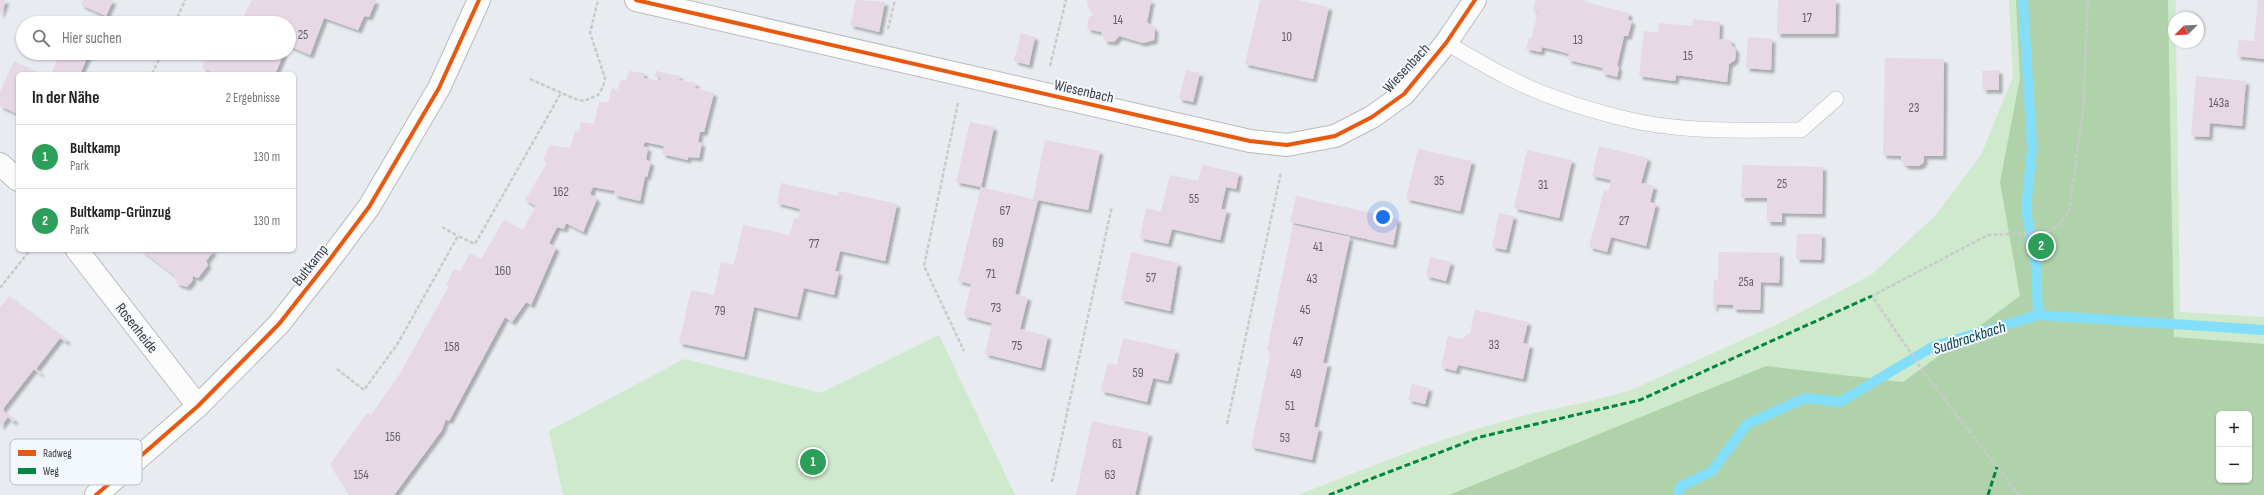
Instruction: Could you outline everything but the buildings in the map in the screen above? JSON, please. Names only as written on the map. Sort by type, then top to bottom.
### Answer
[{"type":"street","name":"Bultkamp","points":[[142,455],[198,406],[279,324],[327,264],[369,207],[439,88],[479,0]]},
{"type":"street","name":"Wiesenbach","points":[[636,0],[1250,141],[1287,145],[1335,136],[1372,117],[1404,94],[1446,43],[1475,0]]},
{"type":"street","points":[[0,164],[16,178]]},
{"type":"street","name":"Rosenheide","points":[[79,252],[198,406]]},
{"type":"street","name":"Bultkamp","points":[[96,495],[107,485]]},
{"type":"lane","points":[[1446,43],[1508,78],[1577,105],[1623,118],[1669,125],[1747,130],[1801,130],[1836,99]]},
{"type":"path","points":[[178,16],[185,0]]},
{"type":"path","points":[[530,78],[575,100],[584,101],[598,95],[603,87],[605,78],[590,33],[598,0]]},
{"type":"path","points":[[1044,94],[1066,0]]},
{"type":"path","points":[[2018,495],[1925,374],[1872,296],[1988,235],[2046,232],[2058,226],[2069,211],[2083,111],[2088,0]]},
{"type":"path","points":[[153,72],[159,60]]},
{"type":"path","points":[[963,75],[924,266],[964,351]]},
{"type":"path","points":[[442,227],[475,244],[561,92]]},
{"type":"path","points":[[1227,424],[1287,145]]},
{"type":"path","points":[[1052,482],[1112,206]]},
{"type":"path","points":[[337,369],[364,390],[398,343],[458,236]]},
{"type":"path","points":[[0,288],[28,252]]},
{"type":"green space","points":[[2009,0],[2176,0],[2175,12],[2168,12],[2168,48],[2176,48],[2180,312],[2264,317],[2264,495],[1298,495],[1399,456],[1475,430],[1517,417],[1631,390],[1782,322],[1871,275],[1935,216],[1981,155],[2013,77]]},
{"type":"green space","points":[[2016,0],[2168,0],[2174,337],[2264,344],[2264,495],[1449,495],[1766,366],[1903,382],[2020,296],[2000,182],[2020,78]]},
{"type":"green space","points":[[939,335],[1015,495],[563,495],[549,431],[684,359],[821,393]]},
{"type":"waterway","points":[[2023,0],[2032,148],[2026,209],[2036,267],[2038,315]]},
{"type":"waterway","name":"Sudbrackbach","points":[[1678,495],[1680,487],[1712,471],[1747,424],[1805,398],[1840,402],[1934,346],[2038,315],[2264,330]]},
{"type":"marked path","points":[[1329,495],[1480,437],[1640,400],[1872,296]]},
{"type":"marked path","points":[[1988,495],[1997,467]]},
{"type":"cycle path","points":[[142,455],[198,406],[279,324],[369,207],[439,88],[479,0]]},
{"type":"cycle path","points":[[636,0],[1250,141],[1287,145],[1335,136],[1372,117],[1404,94],[1446,43],[1475,0]]},
{"type":"cycle path","points":[[96,495],[107,485]]},
{"type":"place","name":"Bultkamp-Grünzug","points":[[2041,246]]},
{"type":"place","name":"Bultkamp","points":[[813,462]]}]
